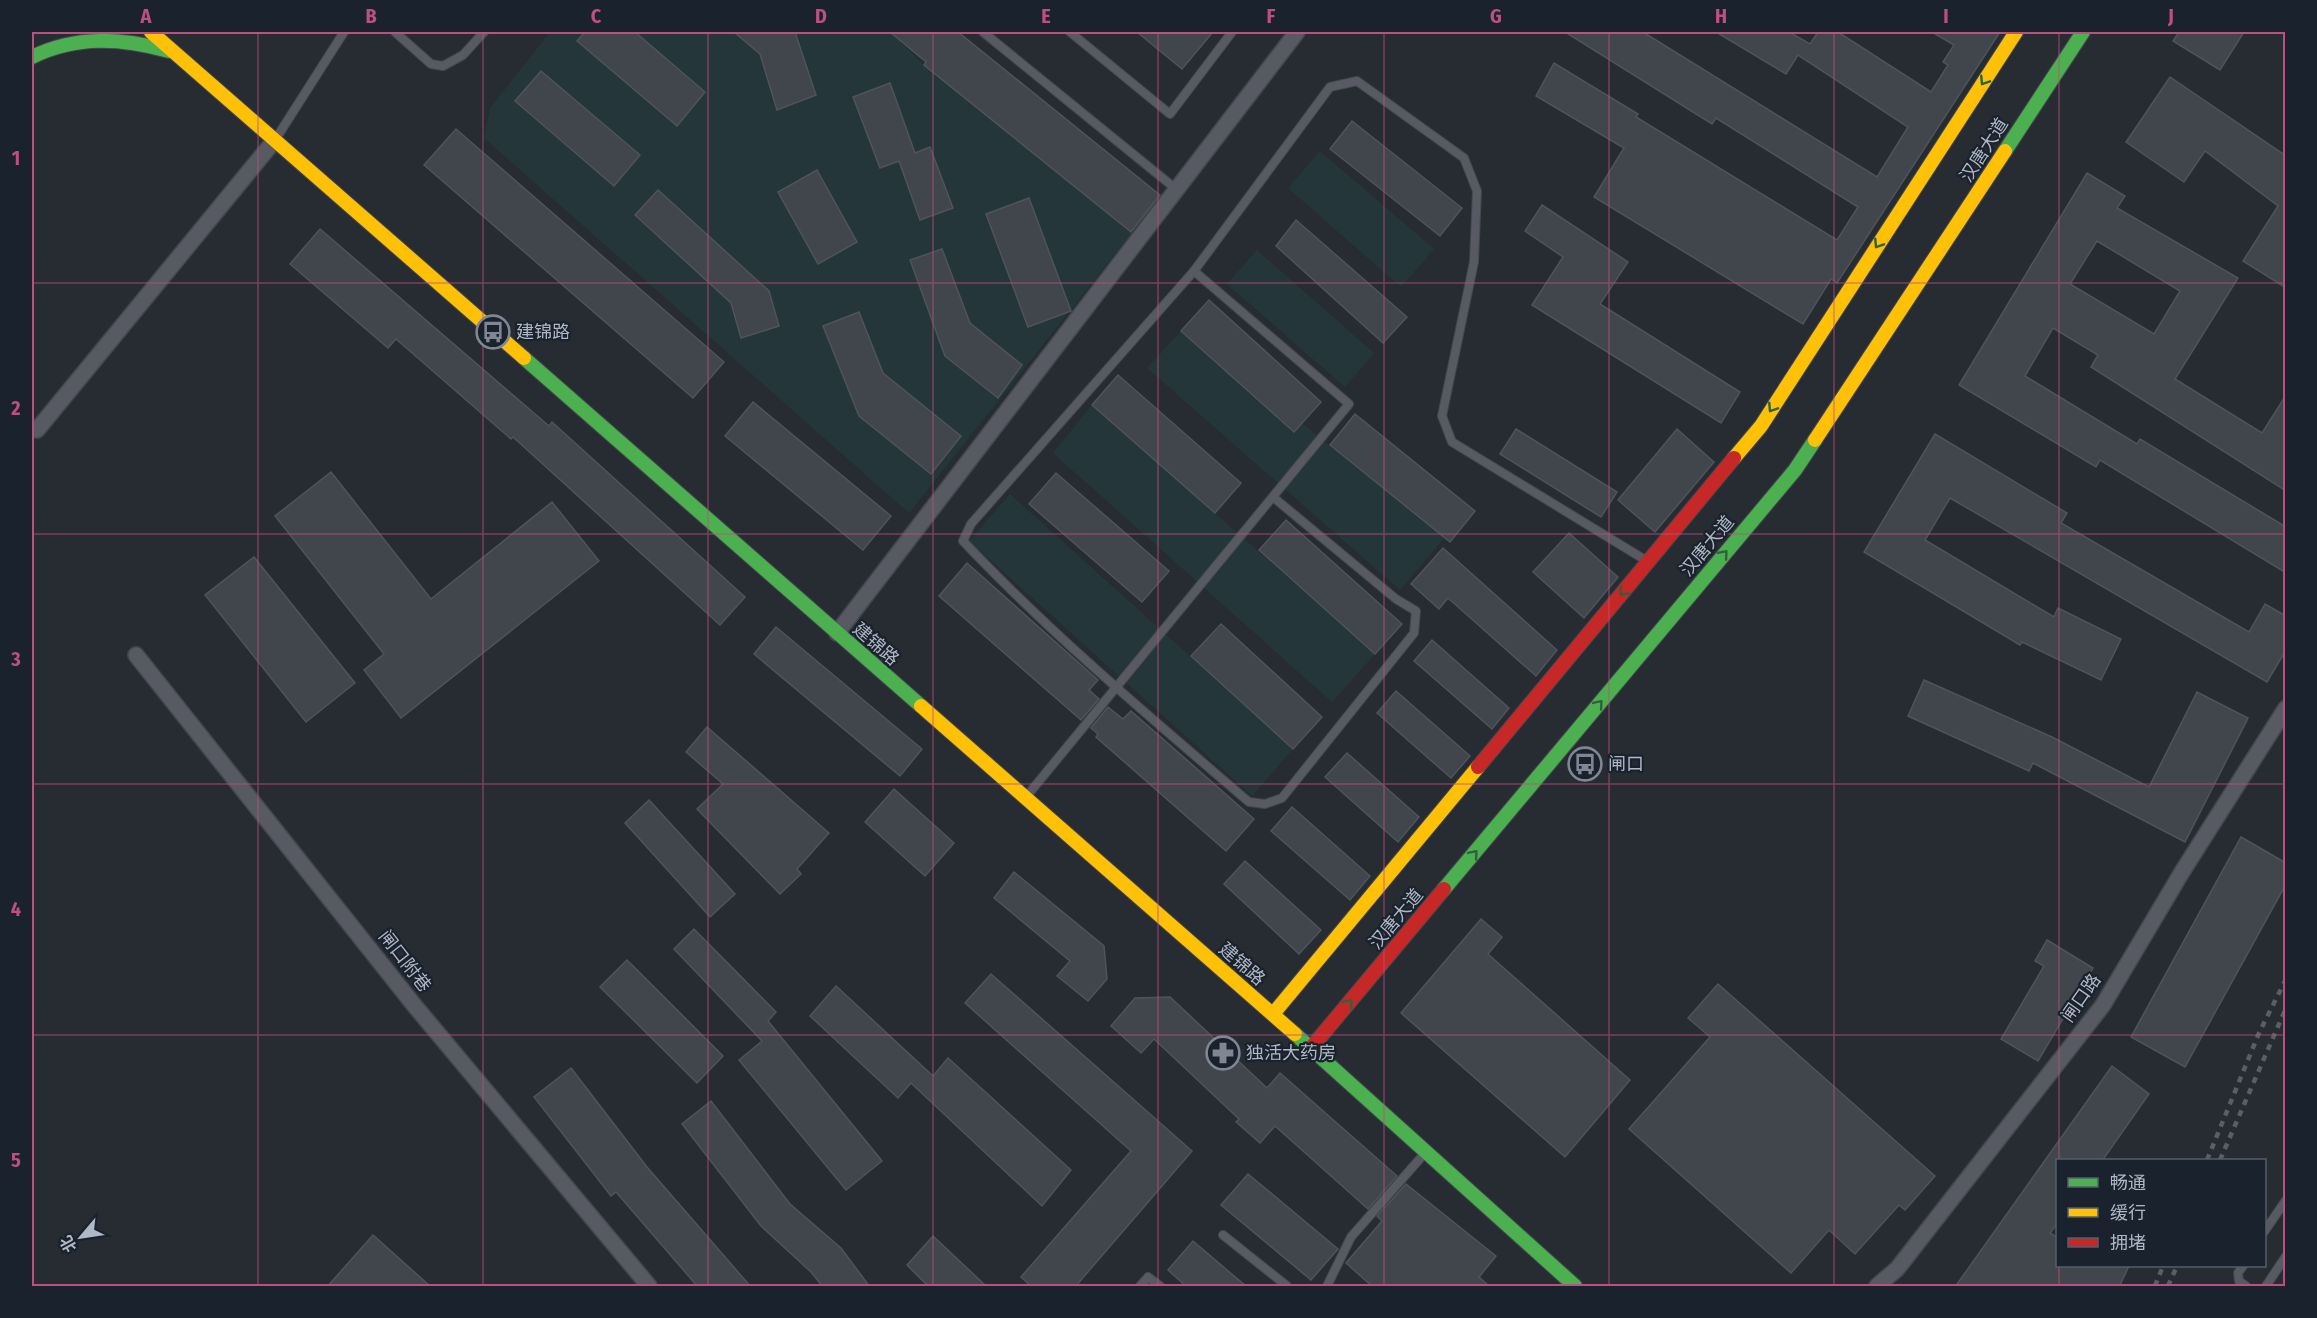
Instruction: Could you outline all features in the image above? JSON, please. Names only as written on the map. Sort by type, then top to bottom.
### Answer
[{"type":"main road","name":"建锦路","points":[[151,32],[1273,1014],[1575,1287]]},
{"type":"main road","points":[[157,32],[176,53]]},
{"type":"main road","name":"汉唐大道","points":[[1273,1014],[1761,426],[2016,32]]},
{"type":"main road","name":"汉唐大道","points":[[1311,1048],[1795,470],[2084,32]]},
{"type":"main road","points":[[32,57],[42,50],[91,38],[141,43],[176,53]]},
{"type":"street","points":[[837,633],[1297,32]]},
{"type":"street","points":[[37,430],[274,141]]},
{"type":"street","name":"闸口附巷","points":[[136,655],[414,1005],[649,1287]]},
{"type":"street","name":"闸口路","points":[[1877,1287],[1897,1269],[2103,1005],[2182,872],[2286,708]]},
{"type":"lane","points":[[274,141],[344,32]]},
{"type":"lane","points":[[395,32],[431,64],[443,66],[463,55],[484,32]]},
{"type":"lane","points":[[983,32],[1176,189]]},
{"type":"lane","points":[[1070,32],[1170,114],[1232,32]]},
{"type":"lane","points":[[1273,497],[1396,599],[1416,611],[1414,633],[1282,798],[1265,804],[1249,802],[1116,688],[1011,592],[963,541],[971,524],[1194,271],[1330,87],[1357,81],[1464,158],[1477,190],[1474,262],[1442,416],[1452,442],[1648,562]]},
{"type":"lane","points":[[1025,798],[1349,404],[1194,271]]},
{"type":"lane","points":[[1327,1287],[1351,1236],[1426,1152]]},
{"type":"lane","points":[[2266,1230],[2286,1200]]},
{"type":"lane","points":[[1223,1235],[1287,1287]]},
{"type":"lane","points":[[2266,1287],[2286,1256]]},
{"type":"lane","points":[[2242,1267],[2238,1273],[2239,1281],[2247,1287]]},
{"type":"lane","points":[[1140,1287],[1148,1277],[1160,1287]]},
{"type":"shaded area","points":[[550,32],[890,32],[924,65],[1132,233],[909,513],[484,138],[490,108]]},
{"type":"shaded area","points":[[1320,151],[1434,249],[1401,287],[1288,188]]},
{"type":"shaded area","points":[[1257,250],[1374,353],[1345,387],[1227,284]]},
{"type":"shaded area","points":[[1181,331],[1293,432],[1302,423],[1444,538],[1400,590],[1147,368]]},
{"type":"shaded area","points":[[1092,405],[1375,654],[1332,702],[1053,453]]},
{"type":"shaded area","points":[[1010,494],[1293,749],[1252,796],[969,541]]},
{"type":"building","points":[[585,32],[635,32],[705,92],[677,126],[577,41]]},
{"type":"building","points":[[734,32],[795,32],[816,95],[777,110],[760,54]]},
{"type":"building","points":[[890,32],[958,32],[1160,195],[1131,232],[924,65],[926,62]]},
{"type":"building","points":[[1137,32],[1213,32],[1182,69]]},
{"type":"building","points":[[1565,32],[1643,32],[1877,177],[1908,127],[1798,55],[1786,74],[1716,32],[1789,32],[1810,44],[1818,32],[1838,32],[1931,92],[1948,65],[1943,62],[1954,45],[1932,32],[2000,32],[1837,283],[1831,279],[1803,324],[1594,197],[1624,148],[1536,96],[1554,63],[1638,114],[1636,117],[1837,240],[1858,207],[1716,118],[1712,124]]},
{"type":"building","points":[[2179,32],[2244,32],[2220,70],[2173,41]]},
{"type":"building","points":[[541,71],[640,155],[614,186],[515,101]]},
{"type":"building","points":[[2170,77],[2286,156],[2286,288],[2243,261],[2278,206],[2205,151],[2184,182],[2126,142]]},
{"type":"building","points":[[890,83],[915,153],[930,147],[953,208],[920,220],[899,161],[880,168],[853,97]]},
{"type":"building","points":[[1352,121],[1462,208],[1440,236],[1330,149]]},
{"type":"building","points":[[456,129],[724,362],[693,398],[424,165]]},
{"type":"building","points":[[817,170],[857,242],[818,264],[778,192]]},
{"type":"building","points":[[2087,173],[2125,196],[2117,208],[2238,278],[2175,379],[2262,433],[2286,395],[2286,491],[2091,367],[2098,355],[2053,328],[2025,376],[2137,444],[2140,439],[2286,527],[2286,573],[2100,460],[2096,467],[1959,385]],"holes":[[[2097,241],[2180,291],[2154,334],[2070,284]]]},
{"type":"building","points":[[658,190],[769,291],[779,326],[741,338],[731,303],[635,215]]},
{"type":"building","points":[[1029,198],[1071,311],[1028,327],[986,214]]},
{"type":"building","points":[[1542,205],[1628,262],[1600,304],[1740,392],[1721,423],[1532,305],[1563,257],[1525,231]]},
{"type":"building","points":[[1296,220],[1407,317],[1383,343],[1276,246]]},
{"type":"building","points":[[320,229],[549,426],[552,422],[745,597],[720,625],[513,437],[511,439],[396,339],[388,348],[290,264]]},
{"type":"building","points":[[942,249],[970,323],[1022,365],[998,398],[945,356],[910,260]]},
{"type":"building","points":[[1209,300],[1321,402],[1294,432],[1181,331]]},
{"type":"building","points":[[859,312],[883,373],[961,436],[931,474],[859,416],[823,326]]},
{"type":"building","points":[[1118,375],[1241,483],[1215,513],[1092,405]]},
{"type":"building","points":[[753,402],[891,516],[863,550],[725,436]]},
{"type":"building","points":[[1355,414],[1475,511],[1450,542],[1330,445]]},
{"type":"building","points":[[1516,429],[1617,492],[1601,517],[1500,454]]},
{"type":"building","points":[[1677,429],[1714,462],[1655,532],[1618,500]]},
{"type":"building","points":[[1935,434],[2067,513],[2061,523],[2249,632],[2265,604],[2286,616],[2286,650],[2267,682],[1950,498],[1925,540],[2054,617],[2058,608],[2121,639],[2101,680],[2022,642],[2020,645],[1864,552]]},
{"type":"building","points":[[331,472],[431,599],[552,502],[599,561],[401,718],[364,670],[384,654],[275,516]]},
{"type":"building","points":[[1056,473],[1169,571],[1142,602],[1029,504]]},
{"type":"building","points":[[1286,520],[1402,624],[1375,654],[1259,550]]},
{"type":"building","points":[[1569,533],[1618,577],[1584,618],[1533,572]]},
{"type":"building","points":[[1443,548],[1557,650],[1536,676],[1448,598],[1439,609],[1411,584]]},
{"type":"building","points":[[254,557],[355,683],[306,722],[205,595]]},
{"type":"building","points":[[967,563],[1098,680],[1089,690],[1099,699],[1081,720],[939,596]]},
{"type":"building","points":[[1221,624],[1322,717],[1293,749],[1191,656]]},
{"type":"building","points":[[776,627],[922,749],[900,776],[754,654]]},
{"type":"building","points":[[1432,640],[1509,708],[1492,729],[1414,661]]},
{"type":"building","points":[[1924,680],[2052,737],[2149,787],[2197,692],[2248,718],[2185,842],[2033,763],[2029,771],[1908,716]]},
{"type":"building","points":[[1396,691],[1470,756],[1451,778],[1377,713]]},
{"type":"building","points":[[1108,707],[1123,719],[1131,711],[1254,819],[1226,851],[1096,737],[1098,734],[1091,728]]},
{"type":"building","points":[[707,727],[829,833],[797,869],[801,874],[780,894],[697,809],[723,784],[686,752]]},
{"type":"building","points":[[1347,753],[1419,817],[1398,842],[1325,777]]},
{"type":"building","points":[[894,789],[954,843],[925,876],[865,822]]},
{"type":"building","points":[[649,800],[735,894],[710,917],[625,823]]},
{"type":"building","points":[[1292,807],[1370,876],[1350,900],[1271,831]]},
{"type":"building","points":[[2241,837],[2286,863],[2286,884],[2185,1067],[2131,1037]]},
{"type":"building","points":[[1245,861],[1321,930],[1299,954],[1224,884]]},
{"type":"building","points":[[1014,872],[1104,946],[1107,979],[1088,1001],[1057,976],[1070,961],[994,898]]},
{"type":"building","points":[[1481,919],[1502,937],[1488,954],[1630,1080],[1565,1157],[1401,1013]]},
{"type":"building","points":[[694,929],[776,1012],[768,1021],[882,1161],[846,1190],[739,1060],[762,1041],[674,949]]},
{"type":"building","points":[[2047,940],[2093,968],[2038,1061],[2001,1039],[2044,966],[2035,961]]},
{"type":"building","points":[[627,960],[723,1056],[697,1083],[600,987]]},
{"type":"building","points":[[991,974],[1192,1151],[1075,1287],[1032,1287],[1021,1277],[1131,1151],[965,1003]]},
{"type":"building","points":[[1718,984],[1935,1176],[1905,1210],[1899,1205],[1855,1254],[1829,1230],[1791,1273],[1629,1129],[1710,1037],[1688,1018]]},
{"type":"building","points":[[836,986],[933,1076],[948,1058],[1071,1170],[1042,1206],[911,1083],[898,1098],[810,1016]]},
{"type":"building","points":[[1170,997],[1267,1088],[1280,1073],[1397,1176],[1368,1209],[1275,1126],[1260,1143],[1236,1122],[1239,1119],[1154,1039],[1141,1053],[1111,1026],[1135,998]]},
{"type":"building","points":[[2112,1066],[2149,1094],[2103,1159],[2056,1159],[2056,1226],[2050,1233],[2056,1237],[2056,1267],[2129,1267],[2119,1287],[1955,1287]]},
{"type":"building","points":[[571,1068],[647,1167],[751,1287],[698,1287],[616,1192],[611,1196],[534,1097]]},
{"type":"building","points":[[711,1101],[790,1204],[841,1248],[870,1287],[823,1287],[811,1272],[761,1226],[682,1124]]},
{"type":"building","points":[[1248,1174],[1338,1249],[1311,1280],[1221,1205]]},
{"type":"building","points":[[1406,1184],[1496,1256],[1479,1277],[1490,1287],[1373,1287],[1346,1263],[1382,1221],[1377,1216]]},
{"type":"building","points":[[373,1235],[431,1287],[327,1287]]},
{"type":"building","points":[[933,1236],[987,1287],[929,1287],[907,1265]]},
{"type":"building","points":[[1193,1241],[1247,1287],[1187,1287],[1168,1270]]},
{"type":"railway","points":[[2207,1159],[2259,1033],[2286,979]]},
{"type":"railway","points":[[2220,1159],[2286,1008]]},
{"type":"railway","points":[[2155,1286],[2163,1267]]},
{"type":"railway","points":[[2168,1286],[2177,1267]]},
{"type":"traffic: fast","points":[[2005,151],[2083,32]]},
{"type":"traffic: fast","points":[[32,57],[66,45],[99,41],[134,43],[169,51]]},
{"type":"traffic: fast","points":[[524,358],[921,706]]},
{"type":"traffic: fast","points":[[1444,889],[1795,470],[1815,440]]},
{"type":"traffic: fast","points":[[1295,1034],[1575,1286]]},
{"type":"traffic: slow","points":[[151,32],[524,358]]},
{"type":"traffic: slow","points":[[1734,458],[1761,426],[2016,32]]},
{"type":"traffic: slow","points":[[1815,440],[2005,151]]},
{"type":"traffic: slow","points":[[921,706],[1295,1034]]},
{"type":"traffic: slow","points":[[1273,1014],[1478,767]]},
{"type":"traffic: jam","points":[[1478,767],[1734,458]]},
{"type":"traffic: jam","points":[[1311,1048],[1444,889]]},
{"type":"place","name":"建锦路","points":[[493,332]]},
{"type":"place","name":"闸口","points":[[1585,764]]},
{"type":"place","name":"独活大药房","points":[[1223,1053]]}]
